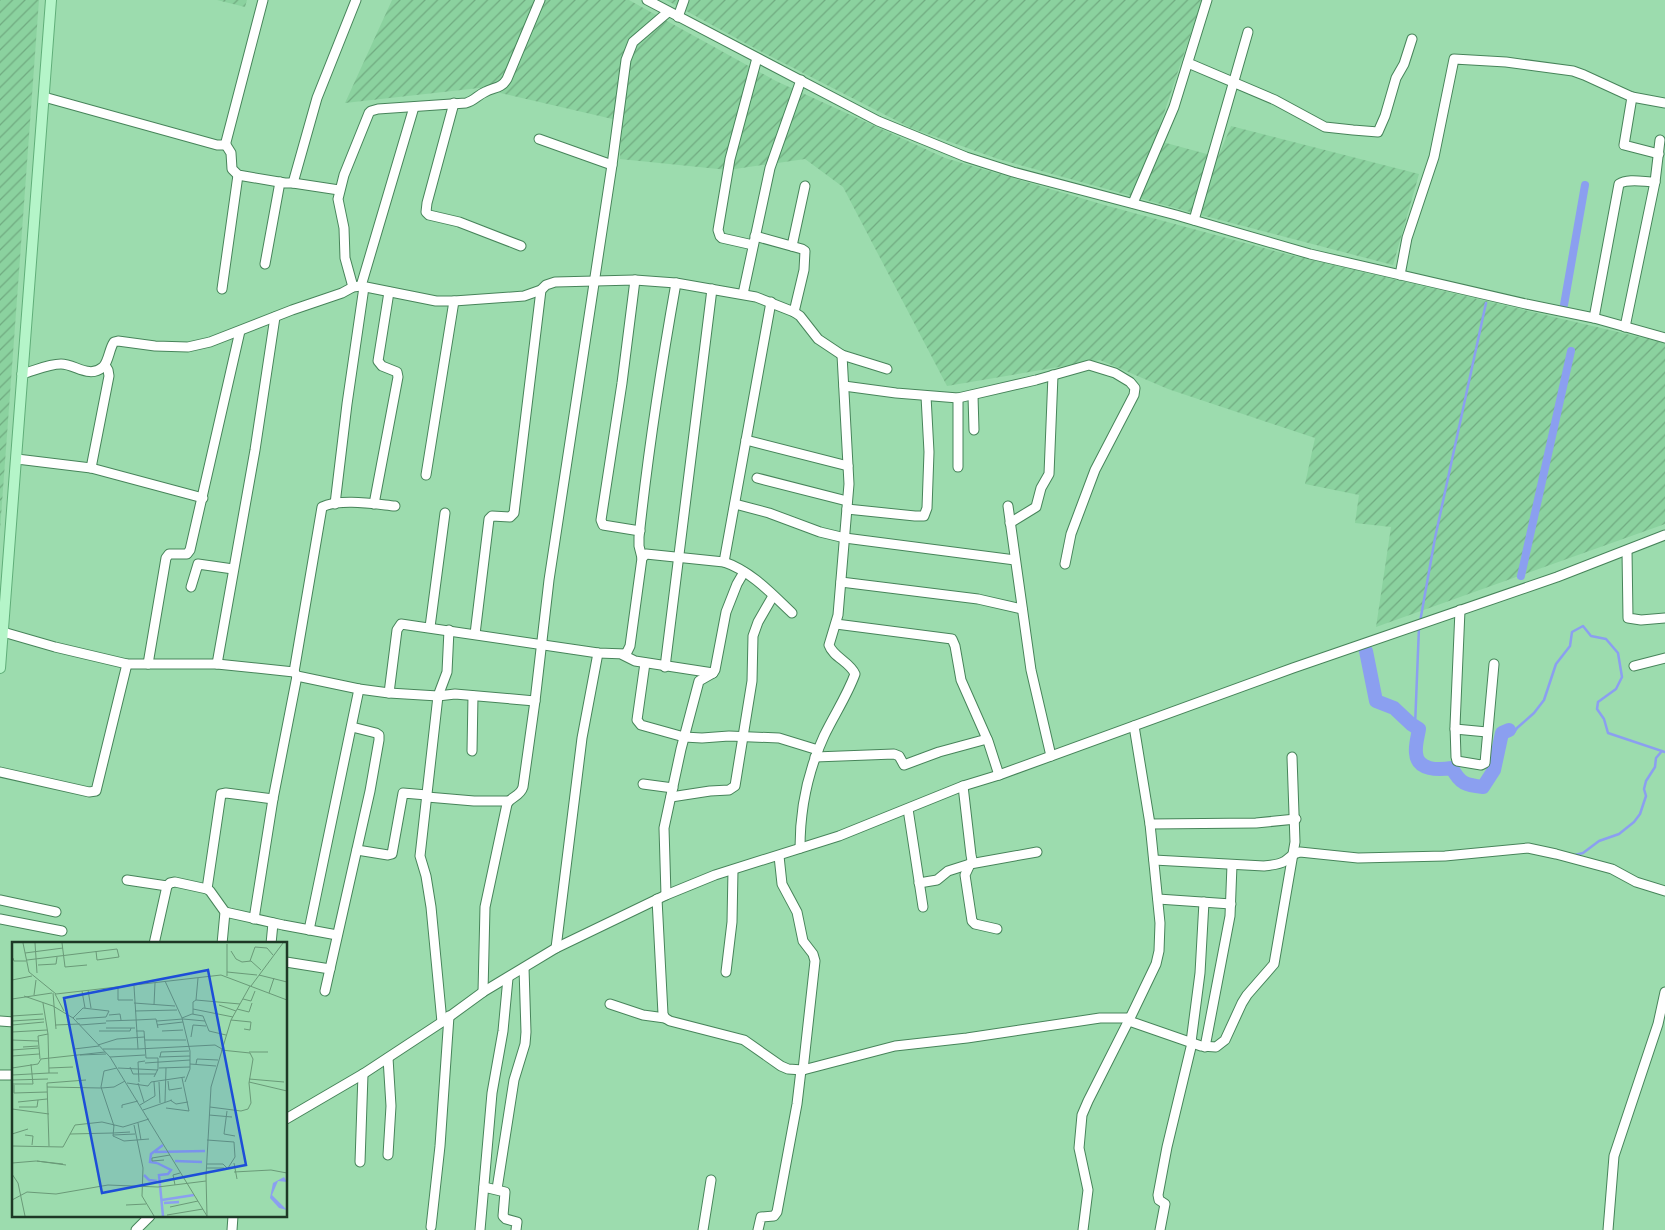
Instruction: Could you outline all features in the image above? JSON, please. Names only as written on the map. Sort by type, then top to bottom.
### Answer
[{"type":"main road","points":[[0,668],[52,0]]},
{"type":"street","points":[[264,0],[226,145],[231,153],[232,169],[238,175],[339,190]]},
{"type":"street","points":[[293,183],[317,98],[356,0]]},
{"type":"street","points":[[359,286],[345,258],[344,228],[338,199],[339,190],[370,112],[378,109],[471,102],[484,92],[499,88],[504,84],[540,0]]},
{"type":"street","points":[[647,0],[878,120],[966,157],[1013,172],[1194,220],[1310,254],[1594,318],[1665,338]]},
{"type":"street","points":[[678,17],[684,0]]},
{"type":"street","points":[[1133,204],[1174,107],[1207,0]]},
{"type":"street","points":[[357,850],[392,854],[402,793],[474,801],[508,800],[520,794],[523,787],[541,662],[540,644],[558,517],[628,53],[633,42],[668,12]]},
{"type":"street","points":[[1194,220],[1248,32]]},
{"type":"street","points":[[1188,63],[1280,103],[1326,127],[1378,132],[1385,116],[1396,78],[1404,64],[1412,39]]},
{"type":"street","points":[[757,58],[730,159],[718,230],[722,238],[792,246],[806,251],[804,270],[794,312]]},
{"type":"street","points":[[1400,275],[1407,238],[1435,152],[1454,58],[1506,62],[1573,71],[1584,74],[1632,97],[1665,103]]},
{"type":"street","points":[[743,294],[770,168],[801,80]]},
{"type":"street","points":[[44,97],[217,146],[226,145]]},
{"type":"street","points":[[1632,97],[1624,145],[1659,154]]},
{"type":"street","points":[[454,103],[426,212],[429,215],[459,222],[521,246]]},
{"type":"street","points":[[335,504],[359,286],[414,107]]},
{"type":"street","points":[[539,140],[612,165]]},
{"type":"street","points":[[1625,327],[1655,182],[1660,140]]},
{"type":"street","points":[[222,289],[238,175]]},
{"type":"street","points":[[1594,318],[1619,184],[1629,181],[1655,182]]},
{"type":"street","points":[[265,264],[280,182]]},
{"type":"street","points":[[792,246],[805,186]]},
{"type":"street","points":[[22,374],[62,364],[80,371],[97,370],[104,365],[114,342],[188,347],[210,342],[359,286],[436,302],[524,296],[541,290],[546,285],[555,282],[594,280],[635,280],[676,284],[743,294],[771,302],[800,316],[818,339],[842,355],[887,369]]},
{"type":"street","points":[[635,280],[601,520],[604,525],[640,531]]},
{"type":"street","points":[[622,655],[628,652],[630,646],[642,558],[639,546],[640,531],[661,368],[676,284]]},
{"type":"street","points":[[665,667],[712,289]]},
{"type":"street","points":[[475,634],[489,519],[492,516],[510,517],[514,513],[541,290]]},
{"type":"street","points":[[374,504],[398,374],[382,366],[378,361],[389,292]]},
{"type":"street","points":[[426,475],[454,301]]},
{"type":"street","points":[[724,562],[771,302]]},
{"type":"street","points":[[217,664],[276,317]]},
{"type":"street","points":[[148,664],[166,558],[169,554],[189,553],[240,331]]},
{"type":"street","points":[[800,848],[805,788],[817,754],[855,674],[852,668],[829,648],[829,642],[836,624],[847,505],[848,466],[842,355]]},
{"type":"street","points":[[91,468],[109,376],[108,370],[104,365]]},
{"type":"street","points":[[844,386],[958,398],[973,396],[1089,365],[1115,374],[1130,382],[1135,388],[1130,403],[1095,470],[1072,534],[1065,564]]},
{"type":"street","points":[[1010,523],[1036,507],[1041,488],[1049,474],[1053,375]]},
{"type":"street","points":[[757,478],[847,505],[924,516],[927,508],[929,452],[926,396]]},
{"type":"street","points":[[973,396],[974,430]]},
{"type":"street","points":[[958,398],[958,467]]},
{"type":"street","points":[[746,440],[848,466]]},
{"type":"street","points":[[17,459],[91,468],[203,498]]},
{"type":"street","points":[[254,919],[321,510],[324,506],[335,504],[395,506]]},
{"type":"street","points":[[735,504],[777,516],[820,532],[845,538],[1015,560]]},
{"type":"street","points":[[1008,506],[1030,670],[1050,756]]},
{"type":"street","points":[[430,627],[445,513]]},
{"type":"street","points":[[288,1118],[363,1074],[482,992],[556,948],[661,897],[715,875],[839,836],[963,786],[999,775],[1557,577],[1665,535]]},
{"type":"street","points":[[1627,551],[1628,618],[1640,620],[1665,618]]},
{"type":"street","points":[[642,558],[646,554],[724,562],[744,572],[792,613]]},
{"type":"street","points":[[191,586],[198,564],[233,569]]},
{"type":"street","points":[[665,1018],[663,1014],[661,897],[664,828],[684,737],[700,681],[713,673],[717,662],[726,612],[744,572]]},
{"type":"street","points":[[841,582],[978,599],[1022,609]]},
{"type":"street","points":[[643,784],[672,793],[732,788],[736,782],[752,681],[753,636],[758,622],[773,596]]},
{"type":"street","points":[[1460,610],[1455,729],[1456,760],[1481,765],[1484,765],[1486,762],[1494,664]]},
{"type":"street","points":[[389,693],[399,625],[406,624],[622,655],[635,661],[665,667],[713,673]]},
{"type":"street","points":[[836,624],[952,639],[961,680],[987,740],[999,775]]},
{"type":"street","points":[[431,1228],[440,1146],[445,1019],[431,907],[427,881],[420,856],[438,696],[447,672],[449,630]]},
{"type":"street","points":[[3,632],[55,647],[127,664],[217,664],[295,674],[359,689],[389,693],[438,696],[455,694],[535,701]]},
{"type":"street","points":[[556,948],[583,730],[598,653]]},
{"type":"street","points":[[1634,666],[1665,658]]},
{"type":"street","points":[[645,663],[638,723],[684,737],[742,736],[779,738],[817,754],[894,754],[899,756],[904,765],[939,752],[987,740]]},
{"type":"street","points":[[0,772],[89,792],[96,791],[127,664]]},
{"type":"street","points":[[309,930],[359,689]]},
{"type":"street","points":[[472,751],[473,696]]},
{"type":"street","points":[[1083,1230],[1088,1195],[1079,1148],[1082,1115],[1156,964],[1159,951],[1160,923],[1150,824],[1134,726]]},
{"type":"street","points":[[325,991],[380,737],[376,733],[352,727]]},
{"type":"street","points":[[1455,729],[1487,732]]},
{"type":"street","points":[[610,1004],[643,1015],[665,1018],[670,1021],[744,1040],[781,1066],[788,1069],[802,1070],[895,1046],[968,1038],[1100,1018],[1129,1020],[1192,1042],[1216,1047],[1225,1040],[1242,1003],[1274,964],[1296,834],[1292,757]]},
{"type":"street","points":[[963,786],[972,855],[965,876],[972,921],[975,924],[997,929]]},
{"type":"street","points":[[207,889],[221,794],[273,799]]},
{"type":"street","points":[[482,992],[484,919],[487,893],[508,800]]},
{"type":"street","points":[[908,808],[923,907]]},
{"type":"street","points":[[1150,824],[1256,823],[1296,819]]},
{"type":"street","points":[[1154,860],[1264,866],[1284,862],[1293,854],[1300,852],[1358,858],[1445,856],[1528,848],[1612,869],[1636,882],[1665,891]]},
{"type":"street","points":[[919,883],[937,880],[948,871],[970,864],[1037,852]]},
{"type":"street","points":[[758,1230],[761,1217],[774,1216],[777,1212],[797,1104],[815,961],[813,954],[803,942],[797,912],[782,884],[778,856]]},
{"type":"street","points":[[1205,1046],[1230,916],[1232,864]]},
{"type":"street","points":[[726,972],[732,922],[734,870]]},
{"type":"street","points":[[126,880],[167,886]]},
{"type":"street","points":[[154,942],[167,886],[175,882],[207,889],[226,912],[337,935]]},
{"type":"street","points":[[1158,899],[1231,904]]},
{"type":"street","points":[[0,900],[56,912]]},
{"type":"street","points":[[1160,1230],[1164,1204],[1159,1200],[1158,1195],[1167,1147],[1192,1042],[1200,973],[1204,902]]},
{"type":"street","points":[[222,942],[226,912]]},
{"type":"street","points":[[0,919],[62,931]]},
{"type":"street","points":[[271,942],[273,923]]},
{"type":"street","points":[[288,962],[330,968]]},
{"type":"street","points":[[496,1189],[514,1080],[525,1044],[524,968]]},
{"type":"street","points":[[480,1230],[491,1102],[503,1031],[508,978]]},
{"type":"street","points":[[1608,1230],[1614,1156],[1658,1024],[1665,992]]},
{"type":"street","points":[[388,1058],[391,1106],[388,1156]]},
{"type":"street","points":[[360,1162],[363,1074]]},
{"type":"street","points":[[703,1230],[711,1180]]},
{"type":"street","points":[[484,1187],[505,1192],[503,1216],[516,1221],[516,1230]]},
{"type":"street","points":[[136,1230],[148,1218]]},
{"type":"shaded area","points":[[0,0],[39,0],[0,530]]},
{"type":"shaded area","points":[[217,0],[247,0],[245,7]]},
{"type":"shaded area","points":[[392,0],[629,0],[776,81],[945,158],[1108,206],[1286,254],[1665,343],[1665,524],[1376,627],[1391,527],[1355,523],[1359,495],[1305,484],[1315,438],[1168,389],[1100,360],[947,386],[843,187],[805,159],[728,170],[620,159],[621,121],[479,88],[345,103]]},
{"type":"shaded area","points":[[666,0],[1202,0],[1155,140],[1218,157],[1231,126],[1419,174],[1393,265],[1197,214],[998,159],[911,128],[758,50]]},
{"type":"waterway","points":[[1564,305],[1585,185]]},
{"type":"waterway","points":[[1420,622],[1435,538],[1486,303]]},
{"type":"waterway","points":[[1521,576],[1571,351]]},
{"type":"waterway","points":[[1509,730],[1513,734],[1544,700],[1556,664],[1570,646],[1572,632],[1583,626],[1591,636],[1606,639],[1618,653],[1622,677],[1616,689],[1598,702],[1597,709],[1604,719],[1608,733],[1665,752]]},
{"type":"waterway","points":[[1415,726],[1419,627]]},
{"type":"waterway","points":[[1366,651],[1376,701],[1394,708],[1419,729],[1416,753],[1417,759],[1424,766],[1435,769],[1452,768],[1464,783],[1483,787],[1494,770],[1502,733],[1509,730]]},
{"type":"waterway","points":[[1575,855],[1583,853],[1599,841],[1619,834],[1634,822],[1640,814],[1646,796],[1644,789],[1646,781],[1655,767],[1656,758],[1662,751]]}]
